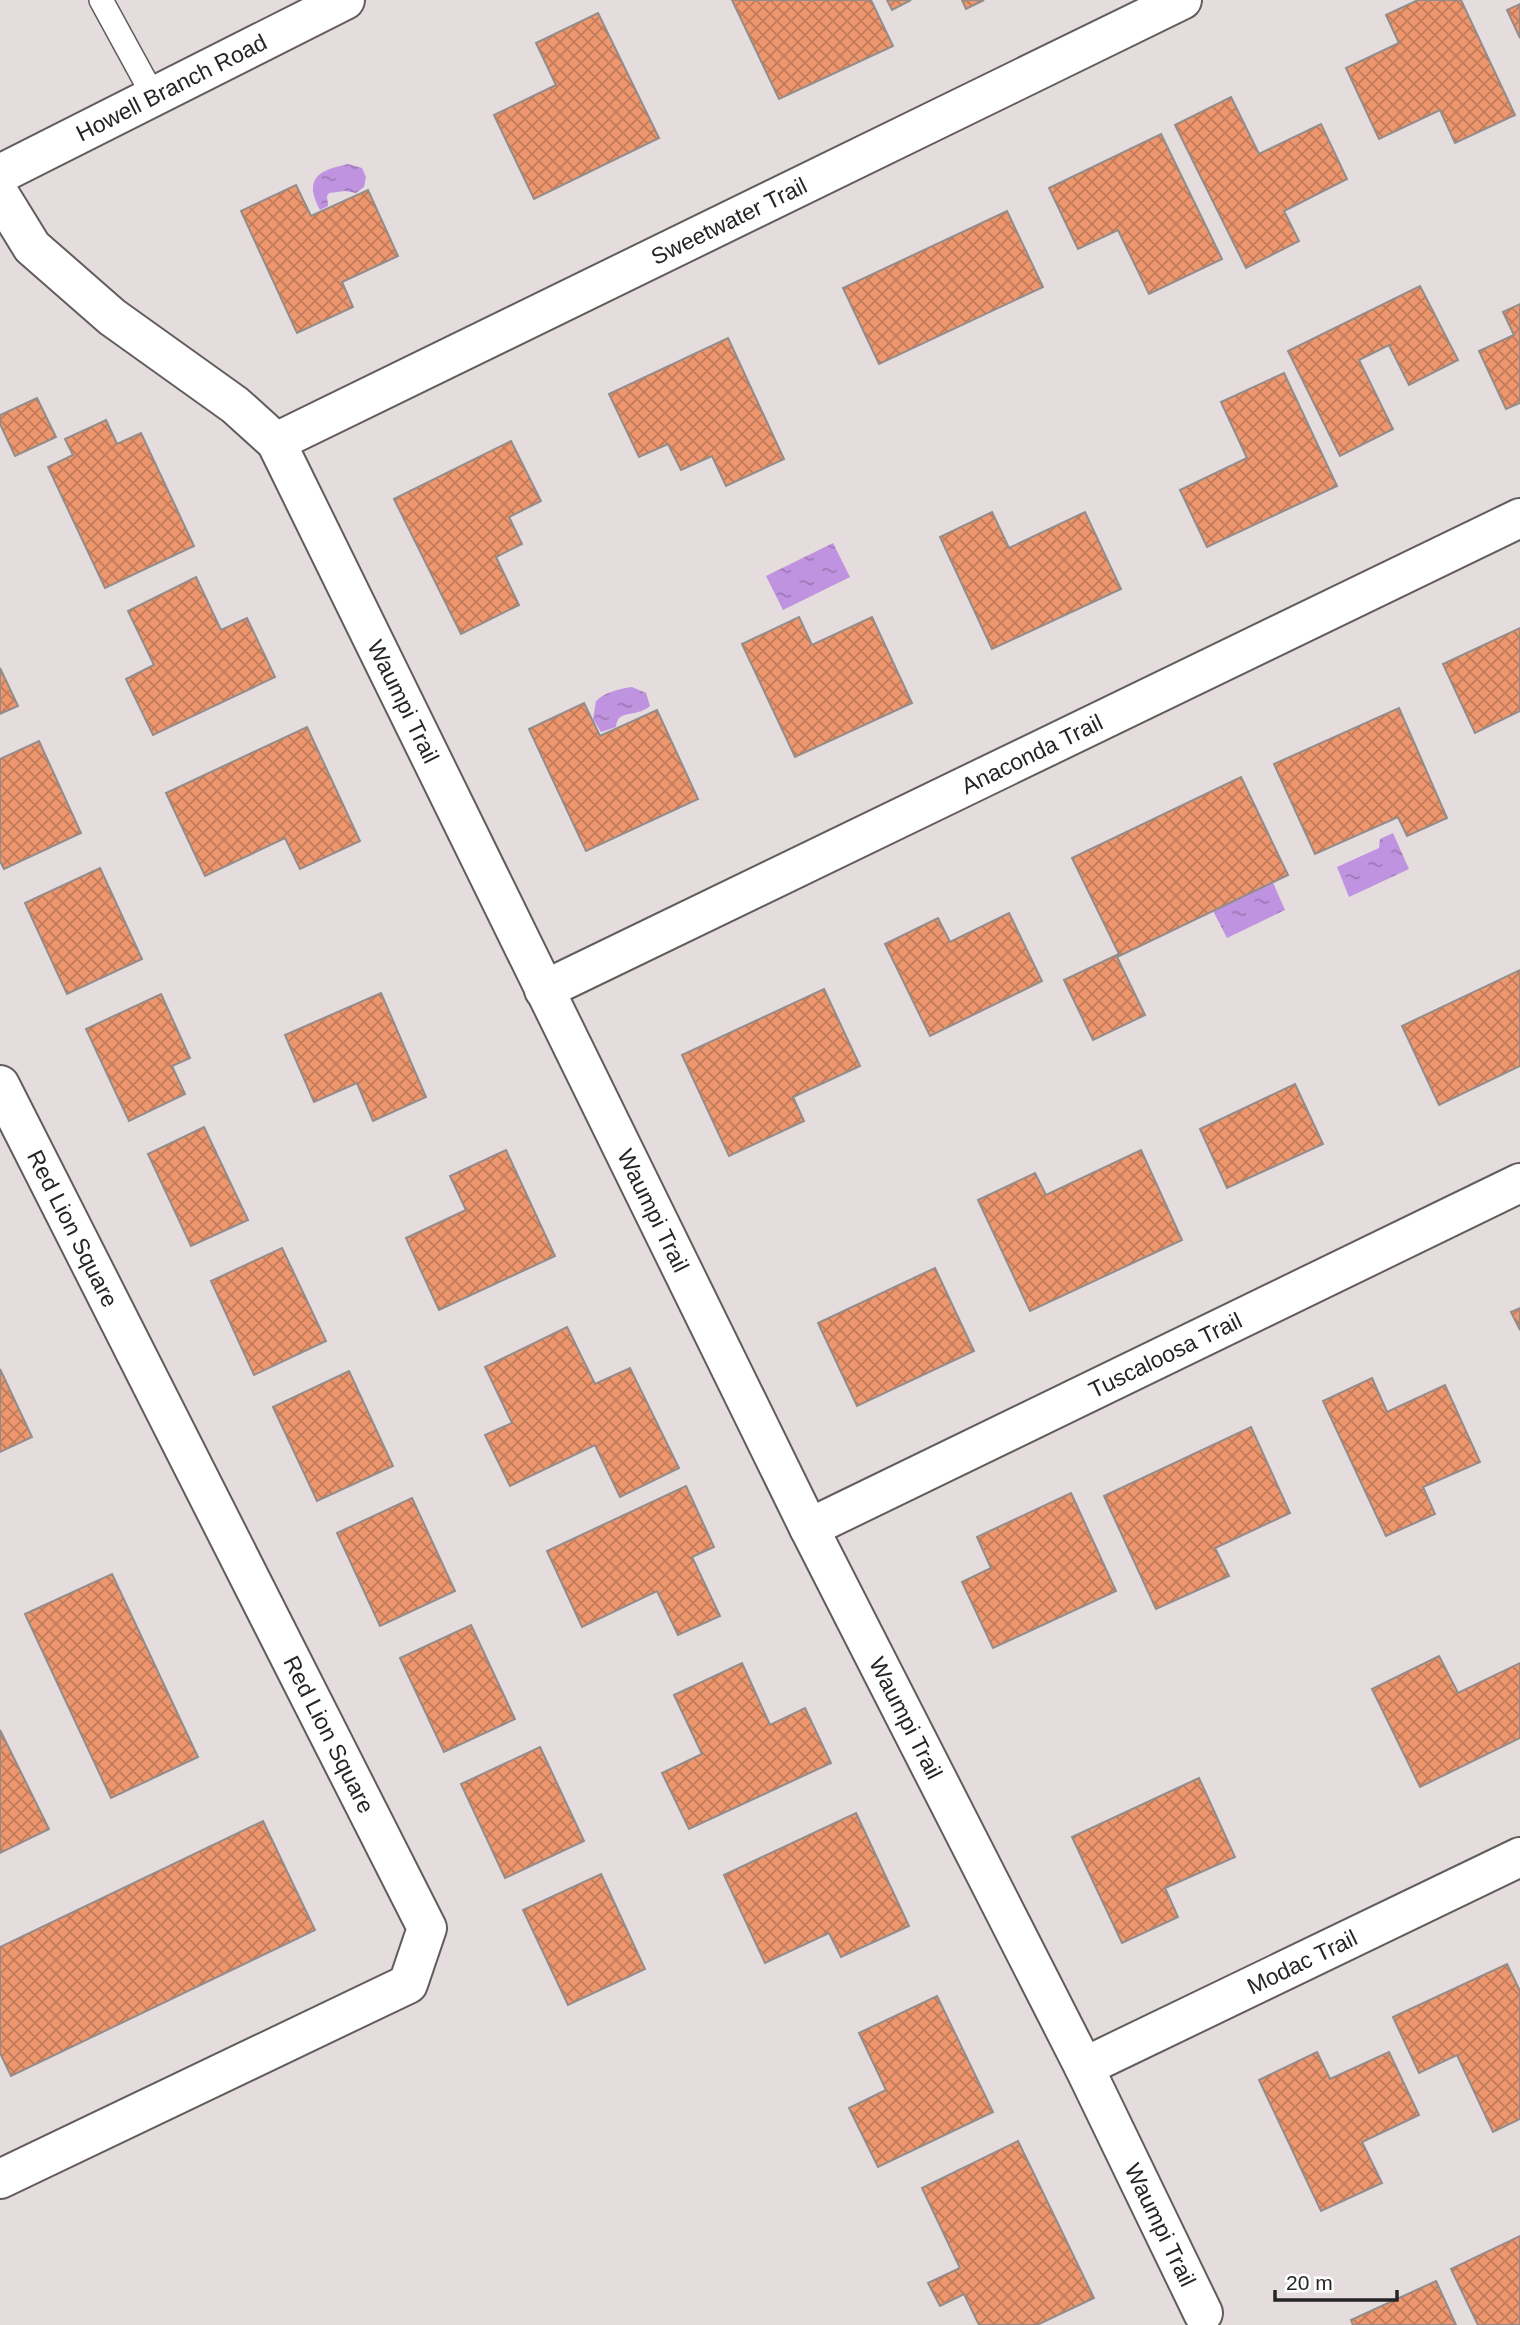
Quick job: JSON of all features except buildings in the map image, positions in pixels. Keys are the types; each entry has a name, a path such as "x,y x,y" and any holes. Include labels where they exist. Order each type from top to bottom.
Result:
{"street":[{"name":"Howell Branch Road","path":"0,174 345,0"},
{"name":"Sweetwater Trail","path":"276,442 1182,0"},
{"name":"Waumpi Trail","path":"0,195 32,247 113,317 235,405 276,442 809,1528 1084,2067 1203,2314"},
{"name":"Anaconda Trail","path":"544,990 1520,518"},
{"name":"Red Lion Square","path":"0,1085 427,1928 408,1984 0,2179"},
{"name":"Tuscaloosa Trail","path":"809,1528 1520,1183"},
{"name":"Modac Trail","path":"1084,2067 1520,1857"}],"lane":[{"path":"101,0 154,97"}],"water":[{"path":"348,164 362,168 366,177 364,187 356,193 329,193 328,206 320,210 313,190 317,177 329,169"},
{"path":"833,543 850,577 783,610 766,576"},
{"path":"632,687 646,693 650,706 623,715 617,721 616,727 601,732 593,719 596,701 608,693"},
{"path":"1393,833 1409,869 1349,897 1337,867 1379,848 1380,839"},
{"path":"1271,878 1285,910 1227,938 1211,907"}]}
